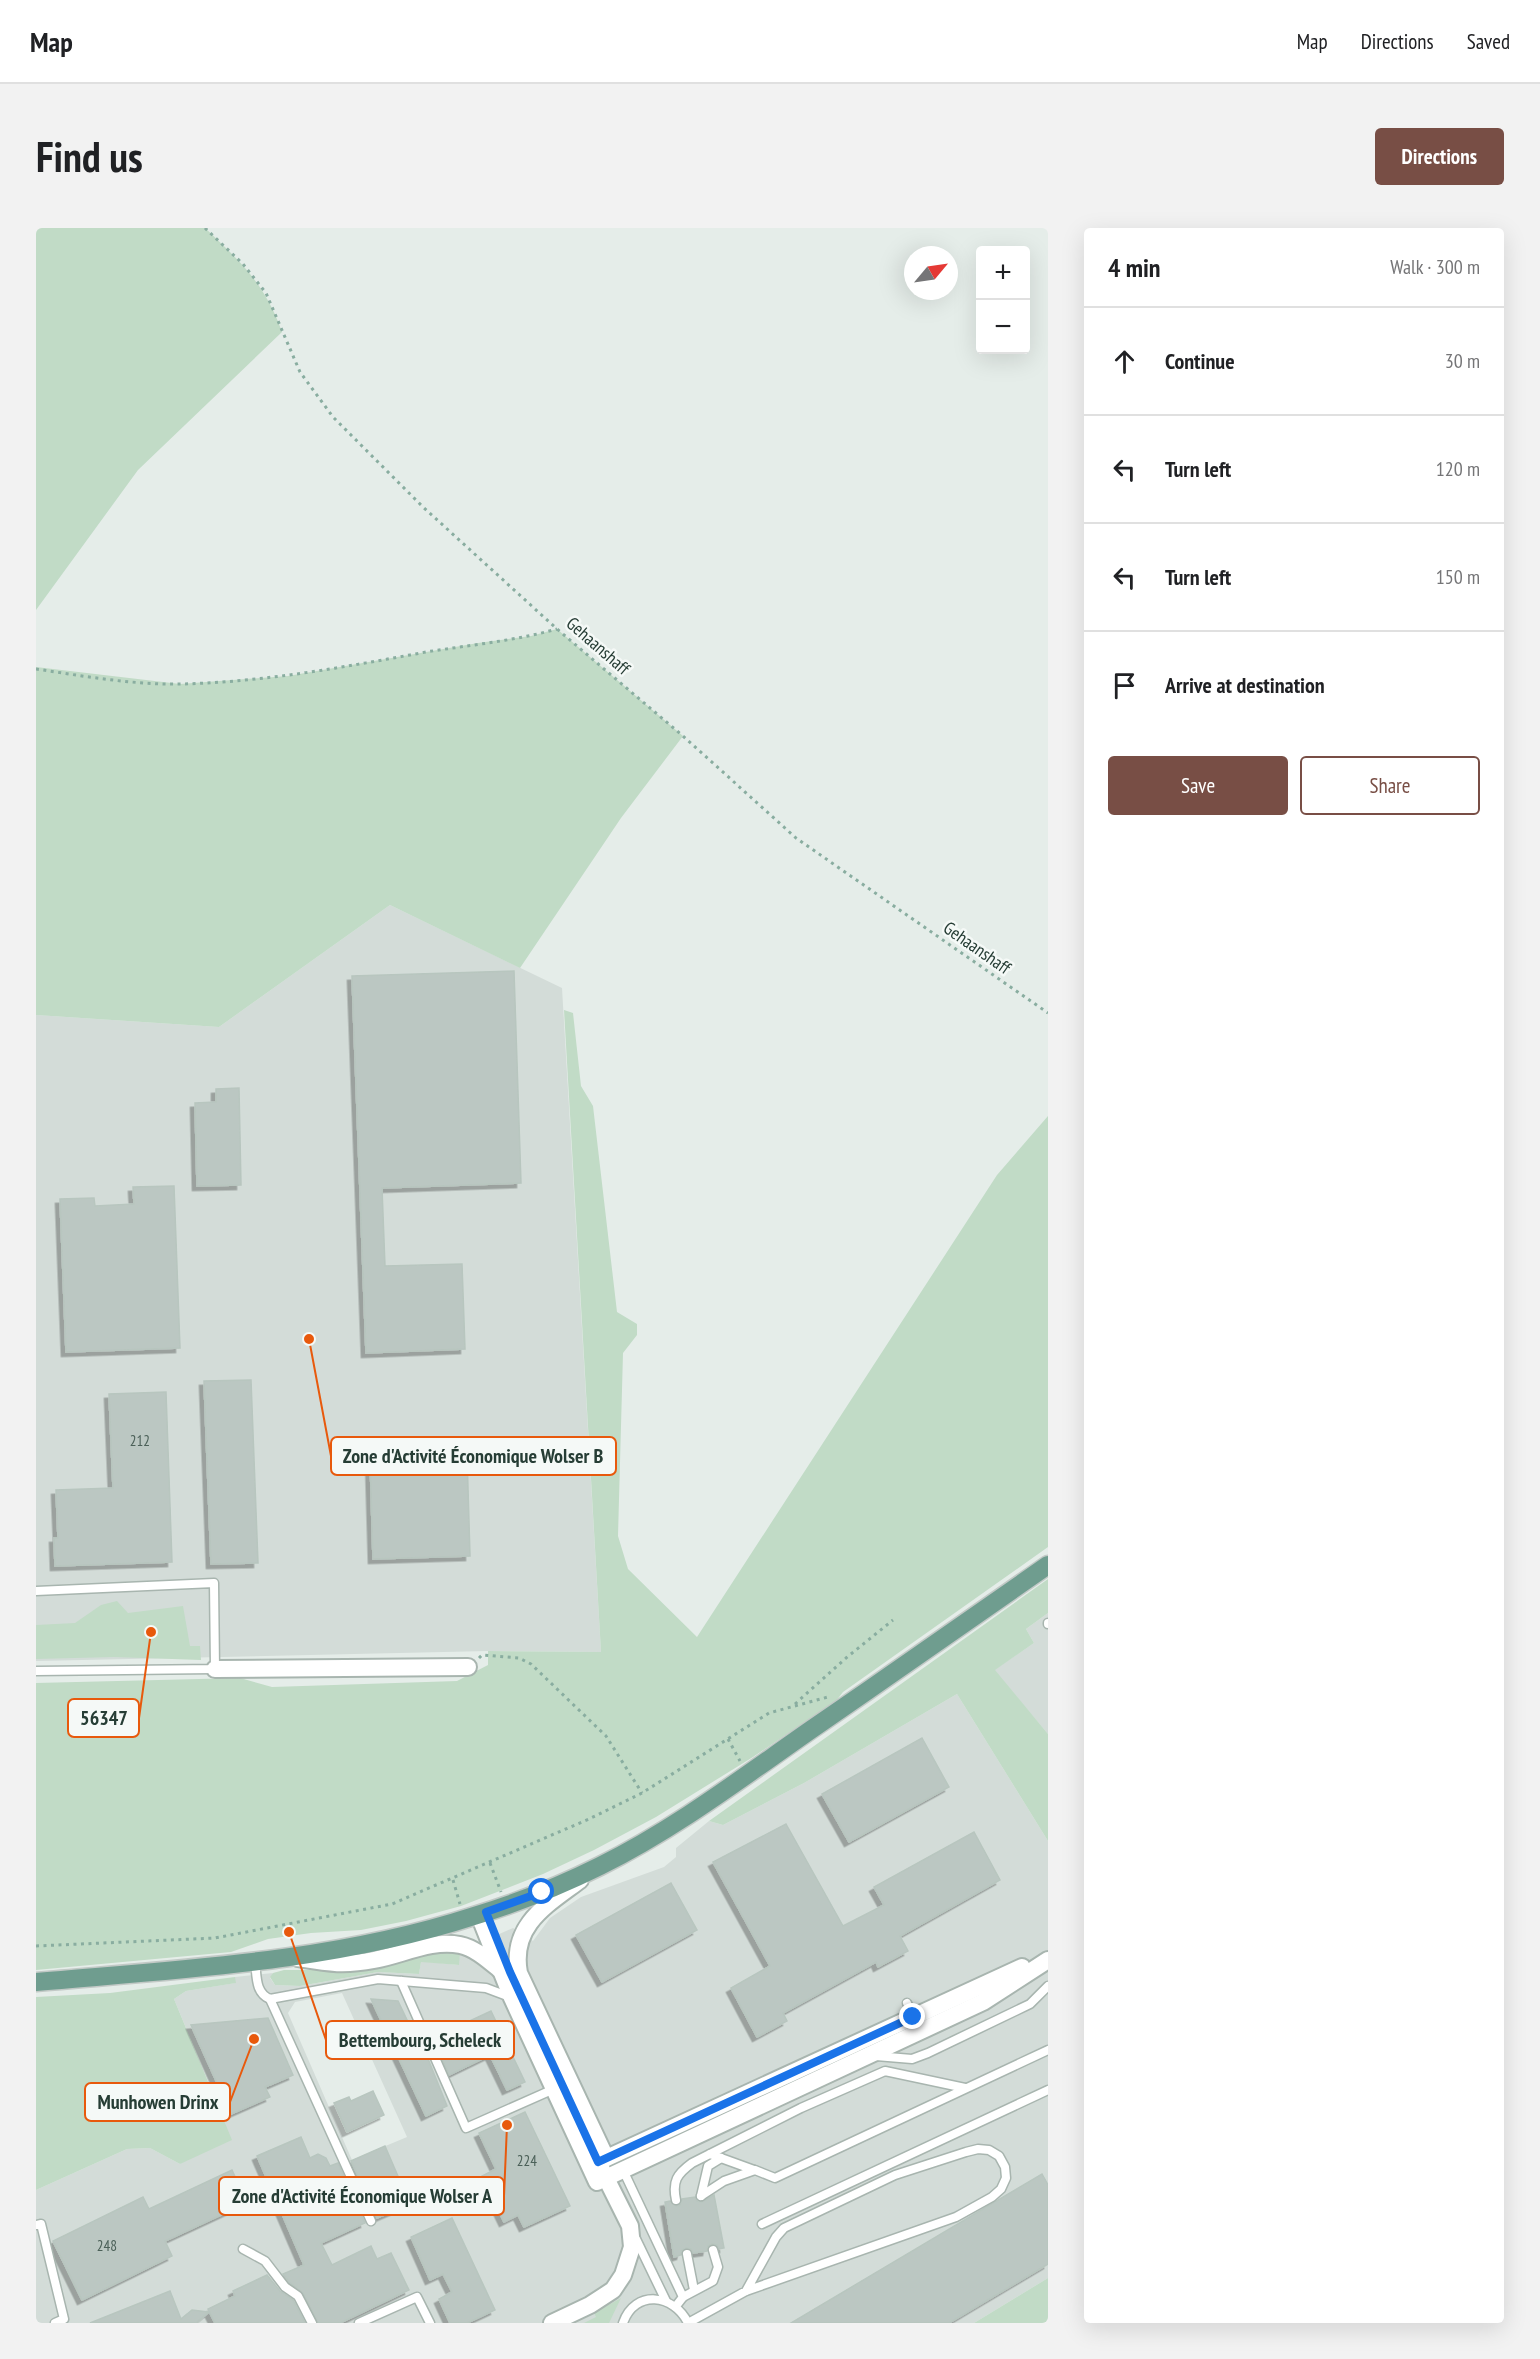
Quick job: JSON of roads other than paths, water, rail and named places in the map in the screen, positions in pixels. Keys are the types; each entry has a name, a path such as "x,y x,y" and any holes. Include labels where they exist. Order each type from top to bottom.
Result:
{"main road":[{"path":"36,1982 255,1962 373,1943 482,1914 542,1892 600,1866 676,1822 1048,1565"}],"street":[{"path":"215,1669 468,1667"},
{"path":"552,2323 590,2305 613,2290 623,2275 632,2247 630,2226 606,2178 602,2160 519,1973 516,1959 523,1934 537,1912 600,1866"},
{"path":"482,1914 602,2160"},
{"path":"482,1914 512,1998 597,2182 623,2170 795,2073 867,2055 913,2017"},
{"path":"293,1957 339,1965 375,1960 441,1944 461,1945 500,1969"},
{"path":"602,2160 913,2017 983,2002 1048,1958"}],"lane":[{"path":"36,1591 214,1583 215,1669 36,1671"},
{"path":"255,1962 258,1988 262,1996 270,1999 378,1979 486,1988 512,1998"},
{"path":"401,1981 466,2128 554,2089"},
{"path":"867,2055 912,2059 928,2053 1030,2004 1048,1986"},
{"path":"270,1999 371,2221"},
{"path":"710,2154 775,2178 1048,2050"},
{"path":"676,2200 674,2190 678,2173 692,2163 801,2108 885,2071 965,2088"},
{"path":"762,2223 1048,2090"},
{"path":"623,2323 629,2311 637,2304 656,2299 676,2306 684,2314 688,2323 746,2291 956,2217 992,2197 1001,2189 1006,2178 1005,2167 999,2156 989,2150 978,2149 895,2175 844,2199 784,2228 776,2237 746,2291"},
{"path":"721,2158 708,2166 701,2196 724,2181 755,2170"},
{"path":"623,2170 683,2297"},
{"path":"36,2225 41,2224 64,2319 55,2323"},
{"path":"630,2226 666,2301"},
{"path":"243,2249 265,2261 285,2287 298,2296 312,2323"},
{"path":"676,2306 683,2297 713,2281 718,2267 713,2250"},
{"path":"687,2254 694,2290"},
{"path":"359,2323 417,2297 430,2323"}],"place":[{"name":"Zone d'Activité Économique Wolser B","path":"309,1339"},
{"name":"56347","path":"151,1632"},
{"name":"Bettembourg, Scheleck","path":"289,1932"},
{"name":"Munhowen Drinx","path":"254,2039"},
{"name":"Zone d'Activité Économique Wolser A","path":"507,2125"}]}
